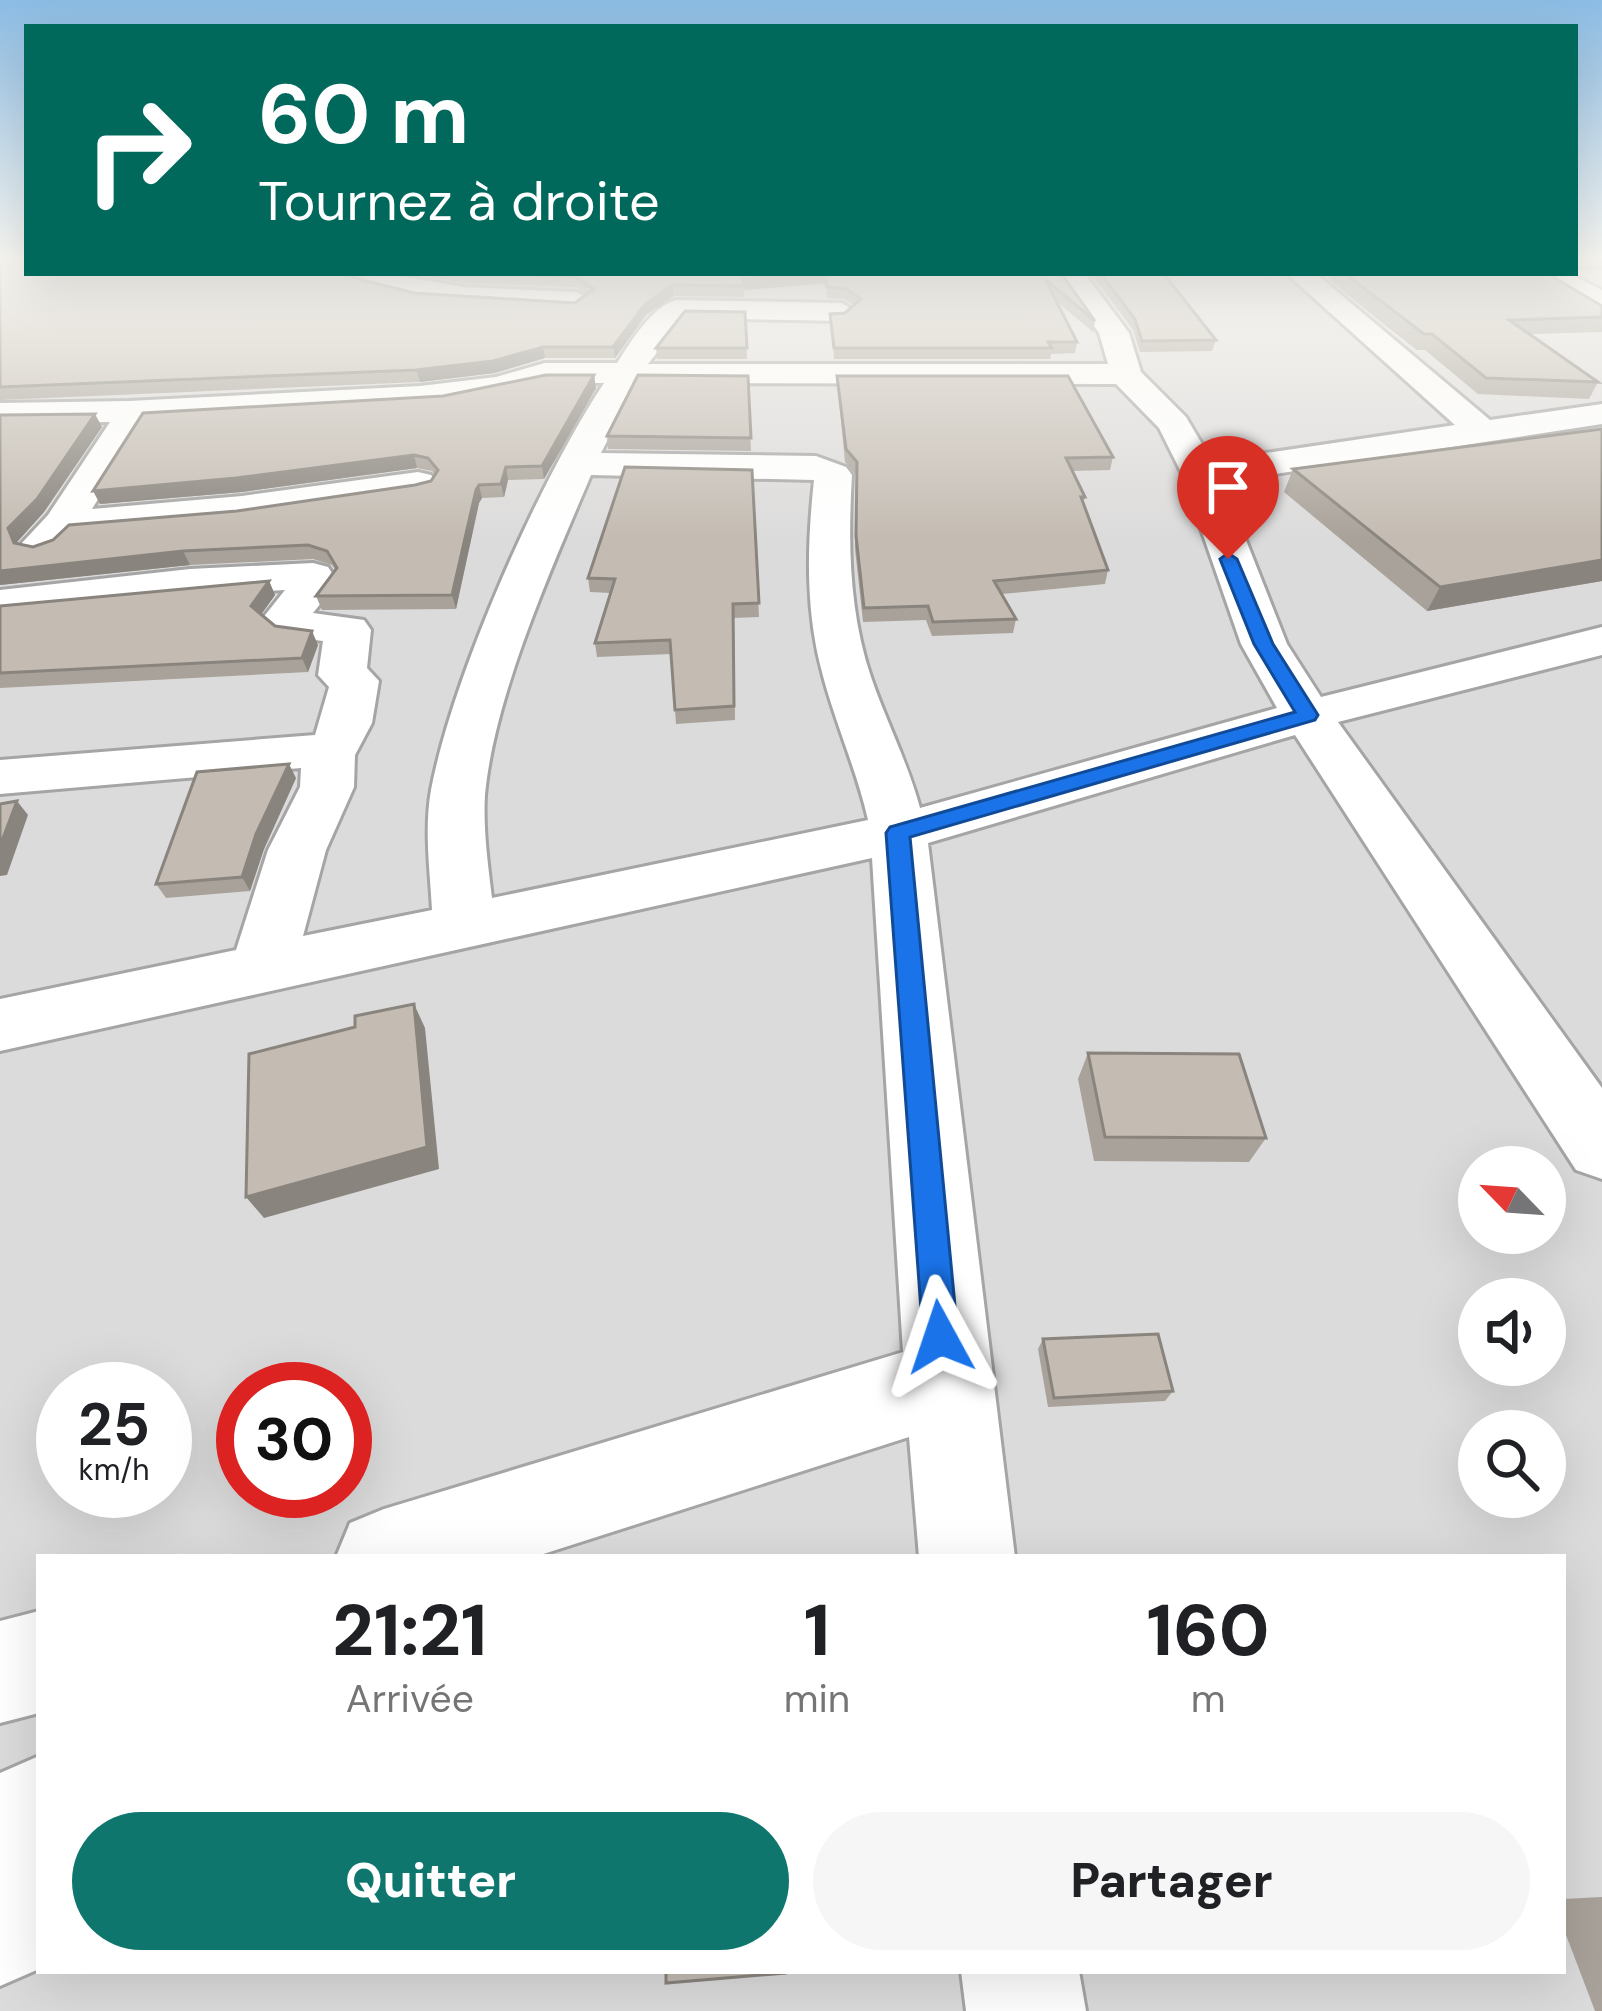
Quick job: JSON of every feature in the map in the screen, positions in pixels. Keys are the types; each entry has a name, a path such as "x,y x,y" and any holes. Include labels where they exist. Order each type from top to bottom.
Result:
{"street":[{"path":"545,373 555,351"},
{"path":"463,924 458,790 487,685 622,372 640,351"},
{"path":"843,351 845,374"},
{"path":"1122,351 1124,374"},
{"path":"1389,351 1483,432"},
{"path":"0,413 135,411 448,394 500,388 545,373 1124,374 1174,424 1201,474 1264,644 1307,715 1602,1147"},
{"path":"0,580 63,523 135,411"},
{"path":"1201,474 1602,414"},
{"path":"580,464 816,467 833,475 827,544 833,613 845,672 898,833 944,1383 967,1554"},
{"path":"63,523 242,508 418,483"},
{"path":"0,603 104,596 190,582 313,576 316,582 285,619 289,625 348,630 342,675 356,681 347,723 329,748 327,787 297,850 262,967"},
{"path":"0,1024 898,833 1307,715 1602,641"},
{"path":"0,777 329,748"},
{"path":"394,1554 944,1383"},
{"path":"0,1672 36,1663"},
{"path":"0,1928 36,1819"},
{"path":"1020,1974 1026,2011"}],"shaded area":[{"path":"0,351 1602,351 1602,2011 0,2011"}],"building":[{"path":"0,351 529,351 493,361 416,370 0,387"},
{"path":"1453,351 1553,351 1598,382 1486,378"},
{"path":"546,375 594,375 542,466 506,467 501,484 479,485 452,595 316,596 337,568 327,551 308,545 183,551 0,571 0,415 95,414 37,499 8,528 14,543 33,547 53,540 69,525 237,511 415,485 431,481 438,470 428,458 414,455 93,491 143,413 443,396"},
{"path":"638,375 748,376 751,438 607,436"},
{"path":"837,376 1068,376 1113,457 1066,458 1085,497 1081,497 1108,570 994,581 1016,619 933,622 928,606 864,608 856,536 857,462 846,449"},
{"path":"1602,429 1602,560 1440,587 1293,469"},
{"path":"625,467 752,470 759,603 733,604 734,706 675,710 670,640 595,643 615,579 588,578"},
{"path":"269,581 251,606 275,626 312,631 302,658 0,673 0,606"},
{"path":"289,764 242,877 156,884 197,772"},
{"path":"17,801 0,846 0,804"},
{"path":"414,1004 427,1147 246,1197 249,1054 355,1027 355,1016"},
{"path":"1088,1053 1239,1054 1266,1138 1105,1137"},
{"path":"1158,1334 1173,1391 1054,1398 1043,1339"},
{"path":"666,1974 773,1974 666,1983"}],"route":[{"path":"940,1337 898,833 1307,715 1264,644 1228,559"}]}
